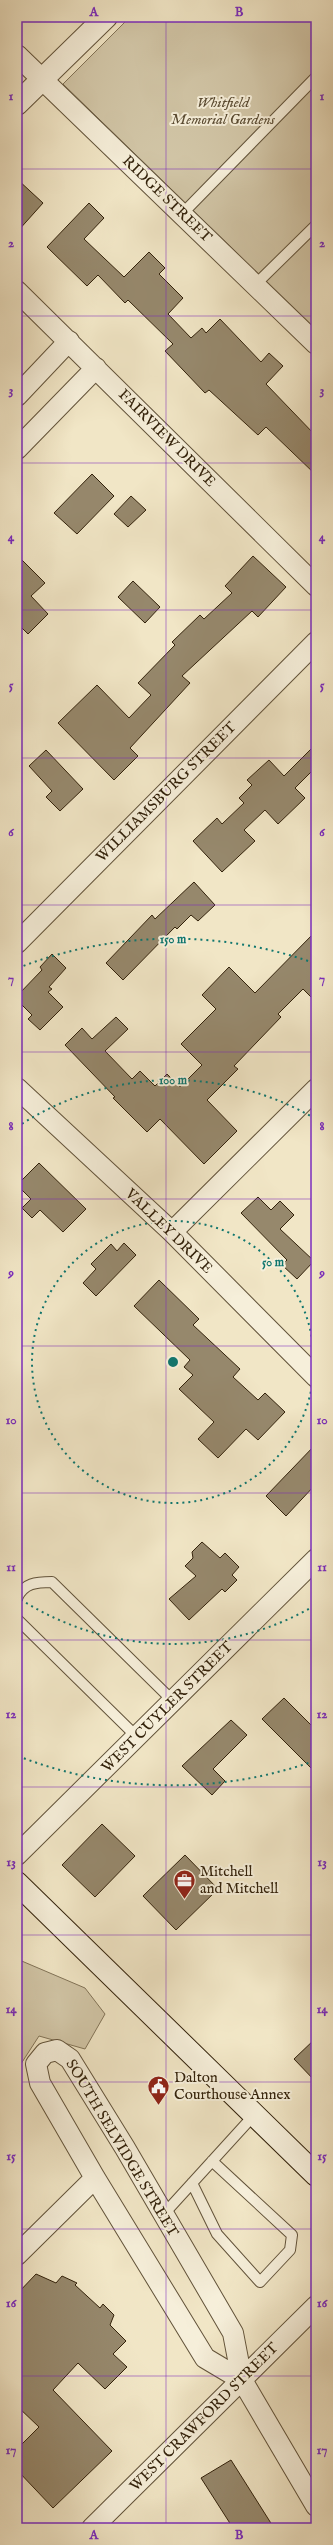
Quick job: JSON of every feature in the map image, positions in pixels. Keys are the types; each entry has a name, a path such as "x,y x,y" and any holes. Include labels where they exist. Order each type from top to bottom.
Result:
{"main road":[{"path":"17,104 106,17"},
{"path":"17,1883 316,2175"}],"street":[{"name":"RIDGE STREET","path":"17,55 183,213 316,344"},
{"name":"FAIRVIEW DRIVE","path":"17,291 316,586"},
{"path":"17,396 69,341"},
{"path":"17,449 96,368"},
{"name":"WILLIAMSBURG STREET","path":"17,943 316,642"},
{"name":"VALLEY DRIVE","path":"17,1088 172,1232 316,1377"},
{"path":"172,1232 316,1089"},
{"name":"WEST CUYLER STREET","path":"17,1856 316,1560"},
{"name":"SOUTH SELVIDGE STREET","path":"57,2050 64,2053 77,2067 233,2333 242,2380 205,2358 95,2178 40,2083 36,2064 45,2053 57,2050"},
{"path":"17,2255 95,2178"},
{"name":"WEST CRAWFORD STREET","path":"92,2528 316,2306"},
{"path":"242,2380 316,2506"}],"lane":[{"path":"183,213 316,77"},
{"path":"255,285 316,225"},
{"path":"17,1598 21,1590 34,1582 52,1582 174,1701"},
{"path":"17,1619 137,1737"},
{"path":"163,2215 254,2115"},
{"path":"192,2183 217,2234 260,2282 290,2250 292,2236 212,2161"}],"green space":[{"name":"Whitfield Memorial Gardens","path":"130,17 316,17 316,330 63,84"},
{"path":"17,1959 85,1988 105,2014 85,2049 39,2036 17,2070"}],"building":[{"path":"17,179 43,203 17,232"},
{"path":"89,203 104,218 84,239 124,277 149,252 165,268 159,274 183,298 168,314 191,338 202,328 206,333 220,319 261,362 269,353 283,366 266,384 316,436 316,475 266,427 258,435 209,390 205,393 165,351 173,344 128,300 125,303 98,275 87,286 47,247"},
{"path":"92,474 114,496 77,534 54,513"},
{"path":"131,496 146,510 128,527 114,514"},
{"path":"17,555 45,583 31,596 48,614 28,634 17,623"},
{"path":"253,556 286,587 258,617 252,611 182,676 190,683 130,748 138,756 114,780 58,723 97,685 129,718 151,695 138,683 175,645 172,642 200,615 204,619 232,593 225,586"},
{"path":"133,581 160,607 145,623 118,597"},
{"path":"316,744 316,767 295,788 305,798 278,824 265,810 244,830 255,841 222,872 193,841 217,818 222,824 244,803 239,798 252,785 247,780 269,760 284,776"},
{"path":"46,750 83,789 60,811 46,797 52,791 29,766"},
{"path":"194,882 215,905 198,921 191,915 177,929 175,927 123,980 106,963 152,915 155,919"},
{"path":"316,931 316,1002 303,989 278,1014 281,1017 234,1066 238,1069 207,1100 237,1131 204,1164 160,1119 147,1132 113,1098 115,1097 65,1045 82,1028 92,1039 116,1017 128,1029 105,1051 132,1079 140,1071 155,1086 167,1074 180,1087 202,1065 181,1044 216,1009 202,995 229,967 255,993"},
{"path":"52,954 66,968 49,987 52,989 48,992 63,1007 40,1030 28,1019 32,1015 17,1000 17,996 42,970 40,967"},
{"path":"39,1163 86,1209 63,1232 40,1210 32,1218 22,1208 31,1199 17,1185"},
{"path":"258,1197 271,1210 280,1201 294,1215 280,1229 314,1261 297,1279 282,1265 287,1260 241,1213"},
{"path":"124,1243 136,1255 96,1296 83,1283 96,1269 91,1264 111,1244 117,1251"},
{"path":"159,1280 199,1319 193,1325 240,1369 233,1377 258,1400 265,1393 285,1412 258,1440 246,1429 218,1458 198,1439 214,1422 179,1389 193,1375 184,1367 190,1360 134,1306"},
{"path":"316,1444 316,1484 286,1516 266,1496"},
{"path":"202,1542 220,1558 225,1553 239,1567 232,1575 237,1580 225,1592 222,1589 189,1620 169,1599 196,1576 185,1566 193,1558 192,1552"},
{"path":"284,1698 316,1730 316,1773 262,1719"},
{"path":"231,1720 247,1735 213,1769 225,1781 212,1795 182,1766"},
{"path":"102,1824 135,1856 95,1897 62,1865"},
{"path":"185,1855 218,1889 176,1930 143,1896"},
{"path":"316,2038 316,2082 294,2059"},
{"path":"36,2274 56,2283 62,2276 77,2283 75,2285 100,2308 103,2304 114,2315 110,2325 126,2341 113,2354 127,2367 105,2389 78,2363 53,2390 112,2451 53,2508 17,2470 17,2449 39,2427 17,2406 17,2294"},
{"path":"231,2460 274,2528 233,2528 201,2478"}],"place":[{"name":"Mitchell and Mitchell","path":"185,1900"},
{"name":"Dalton Courthouse Annex","path":"158,2106"}]}
